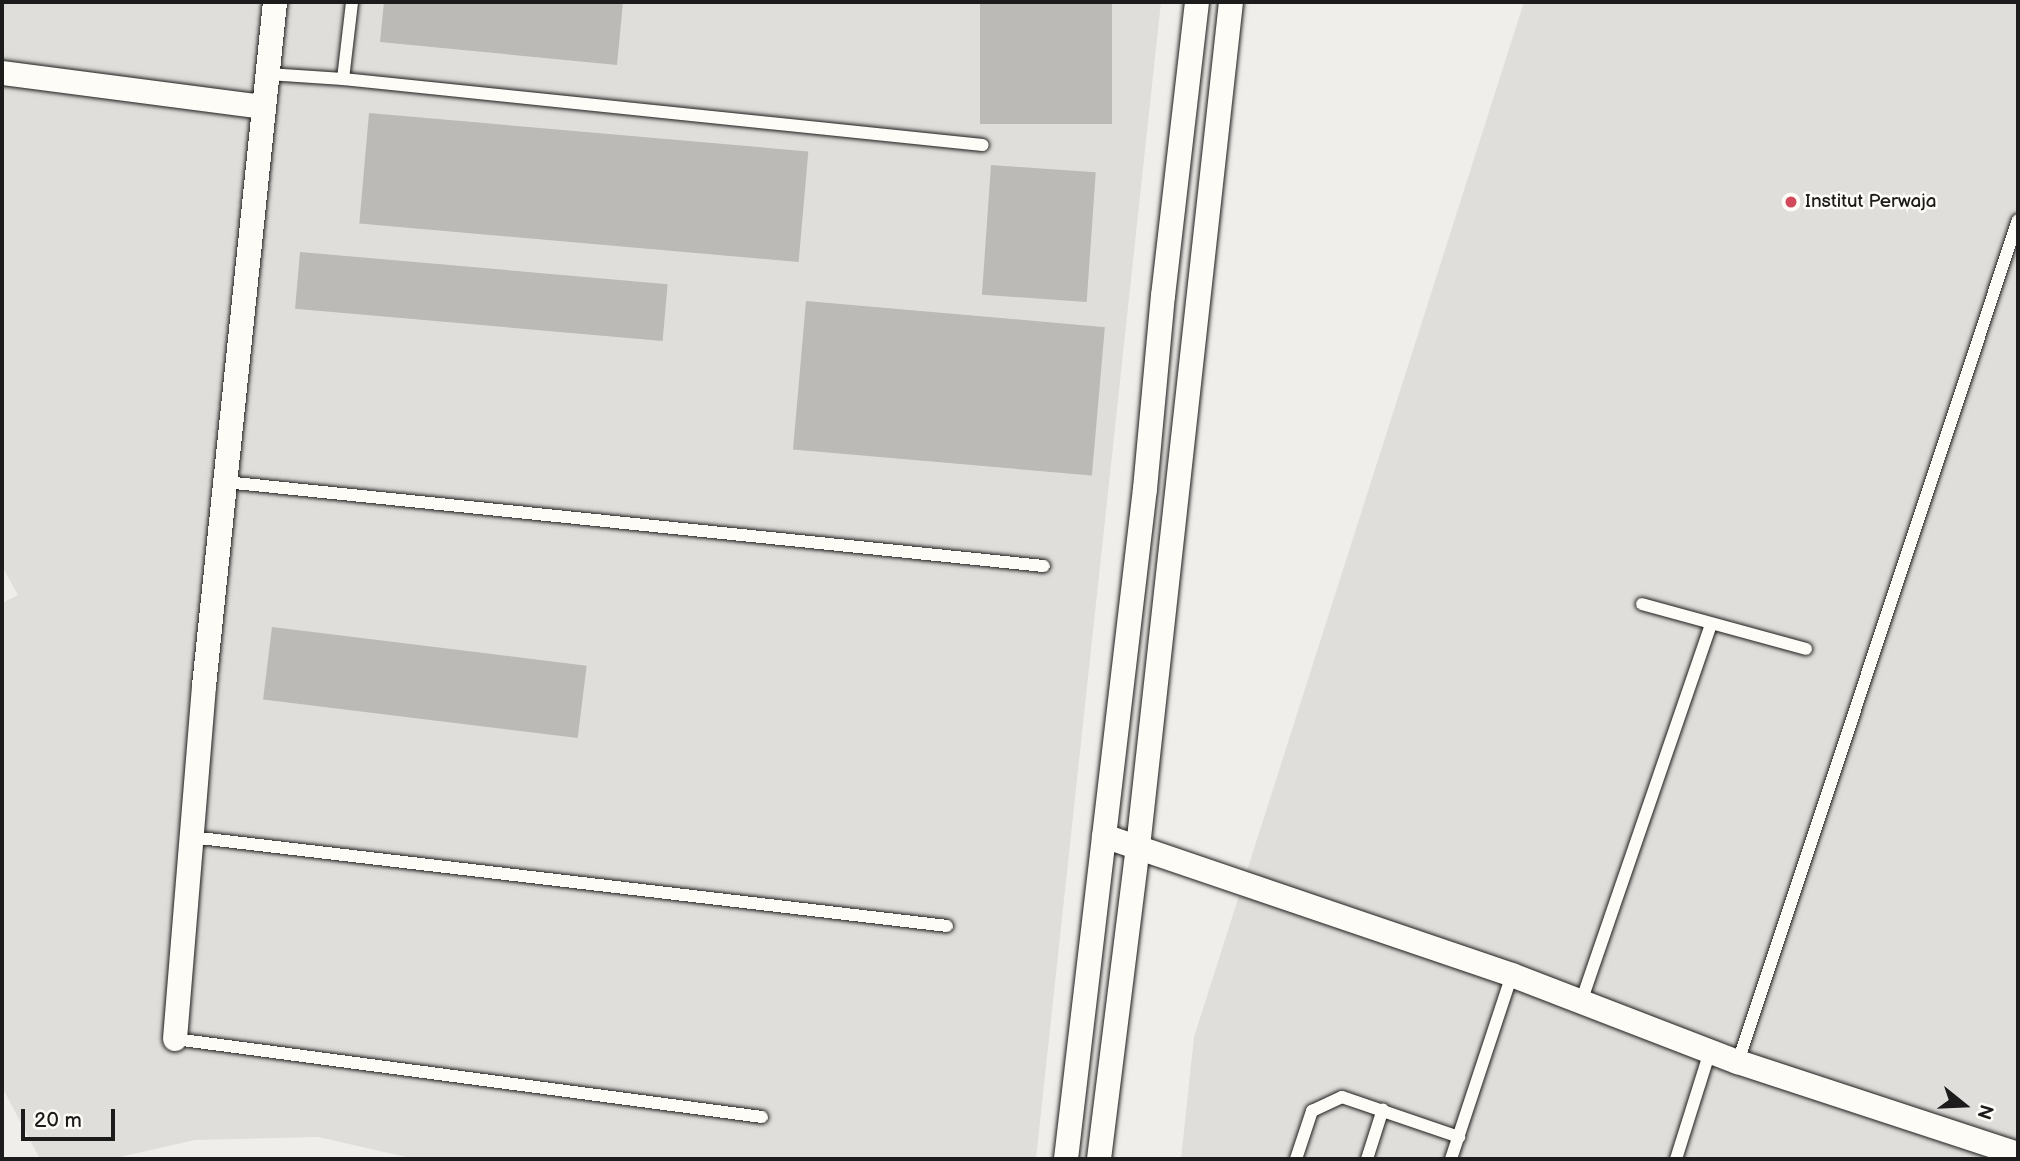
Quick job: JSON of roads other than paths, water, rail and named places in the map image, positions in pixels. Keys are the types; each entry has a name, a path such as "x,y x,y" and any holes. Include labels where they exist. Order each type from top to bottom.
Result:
{"street":[{"path":"175,1039 191,837 225,482 275,2"},
{"path":"1066,1159 1145,489 1163,296 1197,2"},
{"path":"1099,1159 1138,847 1231,2"},
{"path":"2,74 264,107"},
{"path":"1145,489 1178,493"},
{"path":"1104,836 1511,975 1738,1062 2018,1154"}],"lane":[{"path":"343,79 352,2"},
{"path":"268,75 343,79 984,145"},
{"path":"1738,1062 2018,220"},
{"path":"225,482 1044,566"},
{"path":"1642,604 1806,649"},
{"path":"1581,1002 1711,625"},
{"path":"191,837 947,926"},
{"path":"1451,1159 1511,975"},
{"path":"175,1039 762,1117"},
{"path":"1676,1159 1710,1051"},
{"path":"1296,1159 1312,1111 1342,1097 1458,1137"},
{"path":"1367,1159 1383,1109"}],"place":[{"name":"Institut Perwaja","path":"1791,202"}]}
